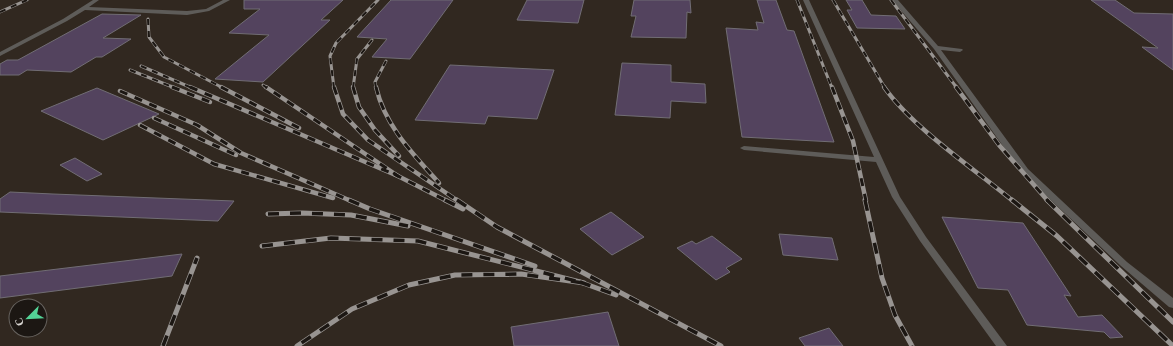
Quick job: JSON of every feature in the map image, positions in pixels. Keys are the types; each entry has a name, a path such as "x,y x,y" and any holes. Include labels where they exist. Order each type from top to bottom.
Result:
{"lane":[{"path":"0,54 65,20 96,0"},
{"path":"83,8 187,13 208,10 227,0"},
{"path":"806,0 896,197 922,239 1002,346"},
{"path":"895,0 936,48 1025,172 1124,264 1173,304"},
{"path":"936,48 960,50"},
{"path":"744,148 880,160"}],"shaded area":[{"path":"0,0 1173,0 1173,346 0,346"}],"building":[{"path":"244,0 343,0 321,20 330,20 263,82 215,79 269,35 229,33 260,9 244,9"},
{"path":"391,0 453,0 410,59 372,57 387,39 357,37"},
{"path":"527,0 584,0 578,23 517,20"},
{"path":"634,0 690,0 691,13 687,12 686,38 631,37 636,16 631,16"},
{"path":"757,0 776,0 787,30 794,31 834,142 742,137 726,28 758,30 756,22 764,23"},
{"path":"846,0 862,0 871,15 896,16 905,29 857,28 847,10 852,10"},
{"path":"1091,0 1115,0 1134,13 1173,14 1173,70 1142,47 1158,48"},
{"path":"102,14 141,15 103,38 131,39 102,57 96,57 71,72 27,70 19,75 0,75 0,64 7,60 18,60"},
{"path":"622,63 671,65 671,82 705,84 706,103 671,101 670,118 615,115"},
{"path":"450,65 554,70 537,119 488,116 485,124 415,120"},
{"path":"97,88 159,114 103,140 41,111"},
{"path":"75,158 102,174 87,181 60,165"},
{"path":"10,192 234,201 218,221 0,212 0,199"},
{"path":"611,212 644,237 612,255 580,229"},
{"path":"942,217 1023,223 1071,296 1064,295 1078,317 1102,315 1123,337 1110,338 1104,332 1027,325 1008,290 978,288"},
{"path":"779,234 832,238 838,260 783,255"},
{"path":"712,236 742,259 726,268 730,272 716,280 677,248 692,241 696,244"},
{"path":"182,254 172,276 0,298 0,276"},
{"path":"608,312 619,346 514,346 511,327"},
{"path":"829,328 843,346 805,346 799,338"}],"railway":[{"path":"0,12 27,0"},
{"path":"334,88 330,56 336,43 378,0"},
{"path":"797,0 832,88"},
{"path":"833,0 885,88"},
{"path":"891,0 957,88"},
{"path":"148,19 149,37 164,57 223,88"},
{"path":"353,87 357,59 372,40"},
{"path":"376,88 375,82 386,61"},
{"path":"141,66 192,88"},
{"path":"130,70 175,88"},
{"path":"263,85 267,88"},
{"path":"172,87 210,102"},
{"path":"190,87 398,176"},
{"path":"221,87 299,128"},
{"path":"266,87 398,176"},
{"path":"334,87 343,114 368,140 458,201"},
{"path":"353,87 359,107 375,130 399,156"},
{"path":"376,87 380,101 393,127 410,150 439,183"},
{"path":"832,87 853,141 866,201"},
{"path":"884,87 896,102 927,132 1013,201"},
{"path":"956,87 999,145 1048,201"},
{"path":"120,91 197,125 241,153 351,201"},
{"path":"154,118 236,155"},
{"path":"140,125 214,164 333,198"},
{"path":"398,176 447,201"},
{"path":"349,200 370,209 535,266"},
{"path":"457,200 497,227 721,346"},
{"path":"865,200 882,278 895,315 912,346"},
{"path":"1012,200 1057,236 1173,346"},
{"path":"447,201 463,209"},
{"path":"1048,201 1173,322"},
{"path":"268,214 302,213 351,215 408,226"},
{"path":"262,246 331,238 418,241 584,283 582,283"},
{"path":"163,346 197,258"},
{"path":"297,346 352,309 409,285 455,275 521,274 582,283"},
{"path":"582,283 616,295"}]}
